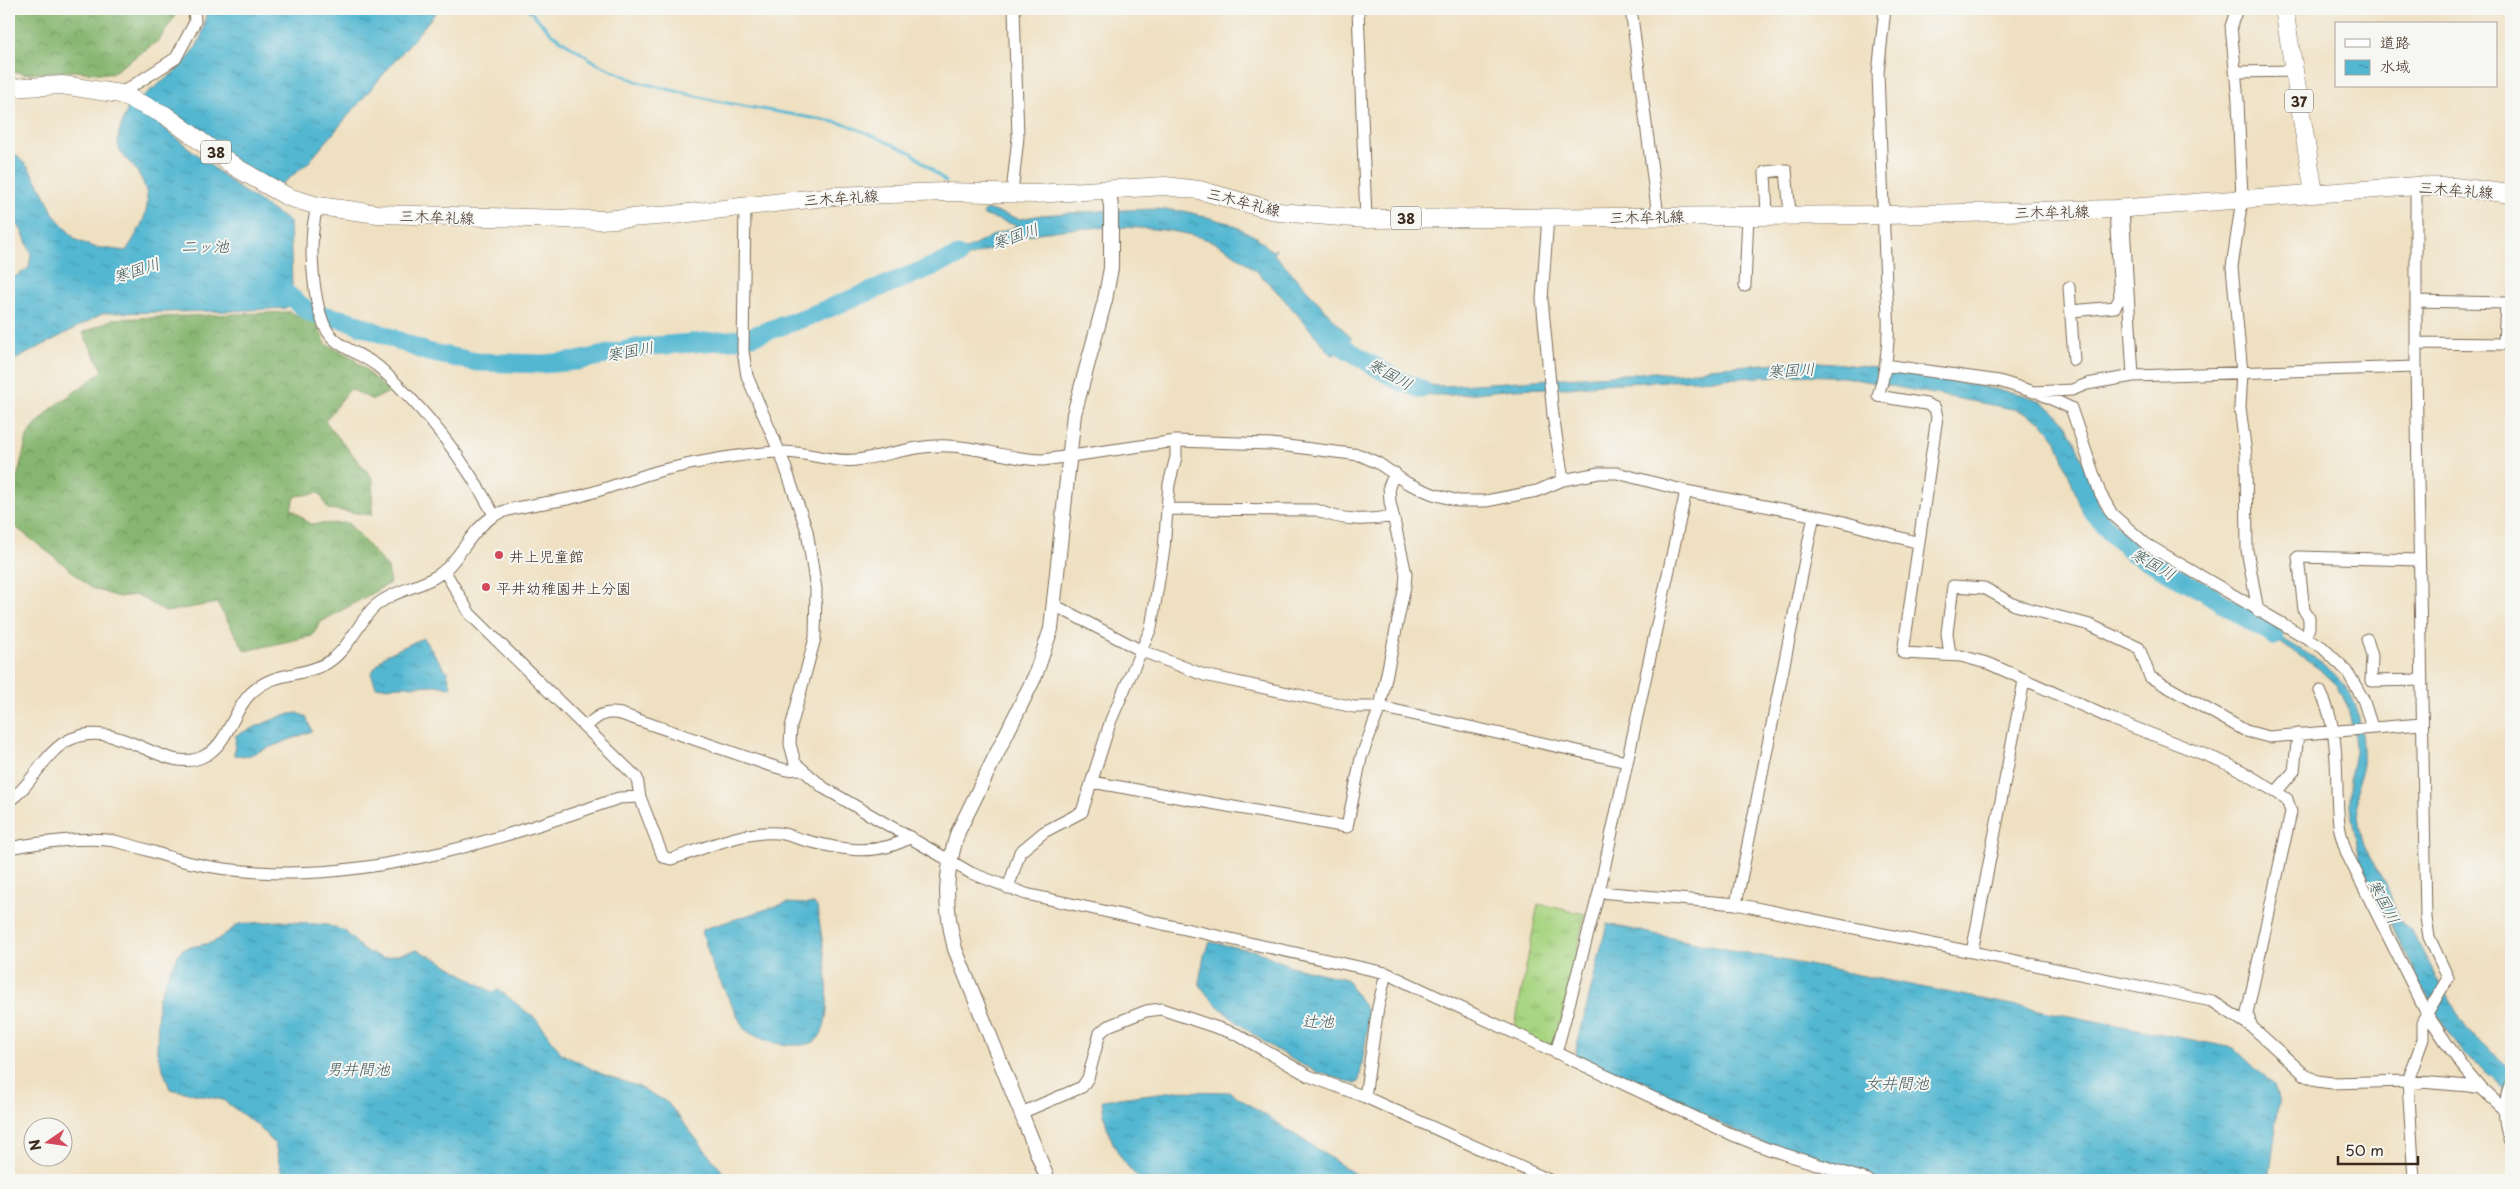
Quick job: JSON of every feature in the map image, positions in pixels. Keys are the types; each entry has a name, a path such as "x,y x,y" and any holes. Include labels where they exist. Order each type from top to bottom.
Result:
{"main road":[{"name":"37","path":"2284,9 2314,193"},
{"name":"三木牟礼線","path":"9,88 62,85 124,95 165,114 236,168 288,197 312,204 378,214 600,220 834,196 1012,193 1166,186 1200,190 1279,212 1366,219 1767,214 1885,215 2119,209 2416,186 2454,187 2511,194"}],"street":[{"path":"124,95 176,58 196,22 194,9"},
{"path":"1012,193 1018,137 1014,9"},
{"path":"1358,9 1366,219"},
{"path":"1631,9 1658,216"},
{"path":"1885,9 1878,73 1885,215 1886,286 1890,320 1885,365 1878,396 1926,404 1935,408 1937,417 1903,653 1974,659 2112,720 2221,761 2277,791 2287,799 2291,812 2250,994 2248,1013 2252,1027"},
{"path":"2237,9 2231,26 2236,72 2242,199 2232,267 2242,373 2240,408 2246,462 2247,550 2258,610"},
{"path":"2236,72 2294,71"},
{"path":"1767,214 1765,172 1786,170 1790,214"},
{"path":"2414,1180 2408,1081 2423,1039 2424,1020 2448,978 2429,937 2426,918 2416,367 2416,186"},
{"path":"1048,1180 955,949 947,918 946,901 949,858 958,832 1035,676 1051,629 1069,457 1081,384 1092,352 1111,268 1111,206 1108,189"},
{"path":"312,204 312,252 315,286 323,324 337,342 372,361 393,380 434,425 479,487 494,514"},
{"path":"745,206 743,351 748,376 779,452 807,531 816,590 814,638 791,727 790,744 795,763 801,769 824,788 949,858 971,873 1008,888 1026,894 1386,973 1743,1139 1768,1149 1868,1180"},
{"path":"2071,311 2115,307 2120,298 2119,209"},
{"path":"2119,209 2133,376"},
{"path":"1745,286 1748,215"},
{"path":"1548,218 1542,280 1551,397 1563,480"},
{"path":"2069,287 2074,360"},
{"path":"2416,301 2506,303 2504,344 2416,343"},
{"path":"1885,365 1999,381 2058,400 2071,408 2100,493 2112,514 2146,544 2322,647 2347,671 2363,699 2369,728"},
{"path":"2034,392 2072,390 2087,384 2133,376 2416,367"},
{"path":"9,801 21,793 50,755 68,740 84,735 100,733 120,737 170,759 186,761 208,754 219,743 248,695 274,677 325,664 337,655 375,606 444,570 479,528 494,514 574,498 664,470 779,452 837,461 856,460 914,448 949,446 1021,460 1069,457 1176,442 1271,444 1360,455 1395,473 1407,483 1433,494 1458,501 1486,501 1528,493 1563,480 1599,473 1617,473 1686,491 1814,516 1919,543"},
{"path":"1008,888 1020,852 1044,832 1082,812 1111,720 1151,628 1164,549 1169,484 1176,457 1176,442"},
{"path":"1092,782 1348,828 1361,758 1380,707 1405,586 1406,574 1393,516 1389,486 1395,473"},
{"path":"1556,1053 1599,892 1686,491"},
{"path":"1168,509 1317,510 1329,516 1374,520 1393,516"},
{"path":"1736,904 1814,516"},
{"path":"2305,637 2309,628 2309,618 2304,610 2298,557 2419,560"},
{"path":"444,570 470,614 637,778 640,797 663,857 671,860 745,836 763,834 779,833 852,850 895,847 911,837"},
{"path":"1950,656 1947,633 1952,586 1984,588 2015,606 2090,626 2138,648 2150,677 2246,731 2269,737 2421,724"},
{"path":"1054,605 1142,651 1204,675 1354,707 1380,707 1627,762"},
{"path":"2367,639 2372,656 2371,682 2421,680"},
{"path":"1972,952 2024,680"},
{"path":"2320,692 2337,730 2339,826 2347,854 2429,1011 2460,1063 2481,1088 2506,1106"},
{"path":"586,727 608,712 621,714 769,765 786,770 801,769"},
{"path":"2277,791 2294,771 2298,734"},
{"path":"9,848 82,840 112,841 188,862 256,872 306,874 376,866 477,843 619,798 640,797"},
{"path":"1599,892 1736,904 2212,1002 2252,1027 2305,1075 2317,1081 2332,1084 2408,1081 2481,1088"},
{"path":"1365,1097 1378,1008 1386,973"},
{"path":"1021,1113 1082,1087 1088,1078 1100,1033 1108,1026 1146,1011 1162,1009 1236,1034 1309,1076 1365,1097 1549,1180"},
{"path":"2511,1087 2505,1119 2511,1141"}],"green space":[{"path":"9,9 180,9 159,40 111,74 73,71 28,74 9,71"},
{"path":"289,312 316,323 326,344 352,357 389,392 373,400 350,389 325,421 373,479 372,515 328,509 320,493 296,496 291,508 310,524 348,523 388,568 390,583 321,622 312,636 245,651 217,603 165,612 138,595 118,597 91,588 9,522 9,509 28,434 51,409 103,371 83,333 113,319"},
{"path":"1538,904 1585,914 1555,1051 1514,1031"}],"water":[{"path":"206,9 439,9 308,163 278,187 139,99 164,81 185,62 200,39"},
{"name":"二ッ池","path":"128,107 149,116 240,189 290,222 292,285 286,308 104,313 9,363 9,280 29,268 31,254 23,233 9,211 9,148 28,167 43,191 54,215 76,240 94,247 126,251 143,221 147,202 143,181 120,151 118,143 119,133"},
{"path":"986,209 1020,219 1041,215 1156,209 1184,211 1229,223 1258,238 1272,251 1276,249 1274,254 1352,339 1344,342 1334,351 1335,355 1332,355 1282,297 1255,270 1225,248 1207,240 1185,234 1161,230 1108,227 1059,230 1030,235 943,266 936,265 996,234 1018,226 983,215"},
{"path":"1806,361 1859,366 1911,374 2015,393 2036,400 2052,410 2064,422 2079,452 2100,505 2083,514 2057,441 2041,421 2018,410 1844,377 1808,375 1599,384 1446,395 1423,394 1411,391 1401,386 1397,380 1402,378 1421,385 1445,386 1655,372 1682,373 1708,368"},
{"path":"2250,619 2324,665 2338,677 2348,690 2360,722 2362,769 2358,781 2357,804 2359,825 2364,845 2385,882 2397,915 2411,931 2461,1020 2469,1032 2511,1069 2511,1100 2492,1077 2465,1055 2446,1030 2423,989 2360,861 2350,807 2350,779 2355,752 2354,735 2348,708 2338,686 2322,671 2257,627"},
{"path":"423,638 447,672 451,686 449,688 437,685 376,687 371,673 384,656"},
{"path":"298,713 306,717 312,731 247,756 234,755 236,735 284,715"},
{"path":"786,903 814,904 817,907 825,957 827,999 826,1018 822,1033 814,1042 799,1045 775,1043 755,1036 744,1029 713,967 702,932 704,929"},
{"name":"男井間池","path":"280,921 327,925 345,931 363,950 382,958 417,950 439,960 492,992 499,990 537,1020 562,1054 602,1074 637,1086 667,1102 729,1180 283,1180 275,1144 257,1125 223,1100 170,1089 157,1052 158,1000 170,970 182,949 214,942 239,924"},
{"name":"女井間池","path":"1607,924 1710,946 2234,1048 2274,1086 2279,1103 2269,1180 1880,1180 1771,1147 1577,1057 1576,1050"},
{"name":"辻池","path":"1210,942 1257,951 1290,966 1346,979 1370,1015 1359,1082 1355,1084 1313,1070 1281,1053 1215,1004 1199,982 1204,956"},
{"path":"1175,1091 1230,1092 1364,1180 1141,1180 1125,1163 1109,1134 1102,1100"}],"waterway":[{"path":"528,9 552,34 598,64 638,82 721,102 846,124 912,153 946,182"},
{"name":"寒国川","path":"270,280 309,312 349,321 427,352 477,362 542,364 577,361 640,347 731,340 753,336 812,315 958,256"},
{"name":"寒国川","path":"1324,326 1340,345 1397,380 1421,389"},
{"name":"寒国川","path":"2083,485 2091,509 2110,532 2133,553 2205,592 2274,636"}],"place":[{"name":"井上児童館","path":"499,555"},
{"name":"平井幼稚園井上分園","path":"486,587"}]}
